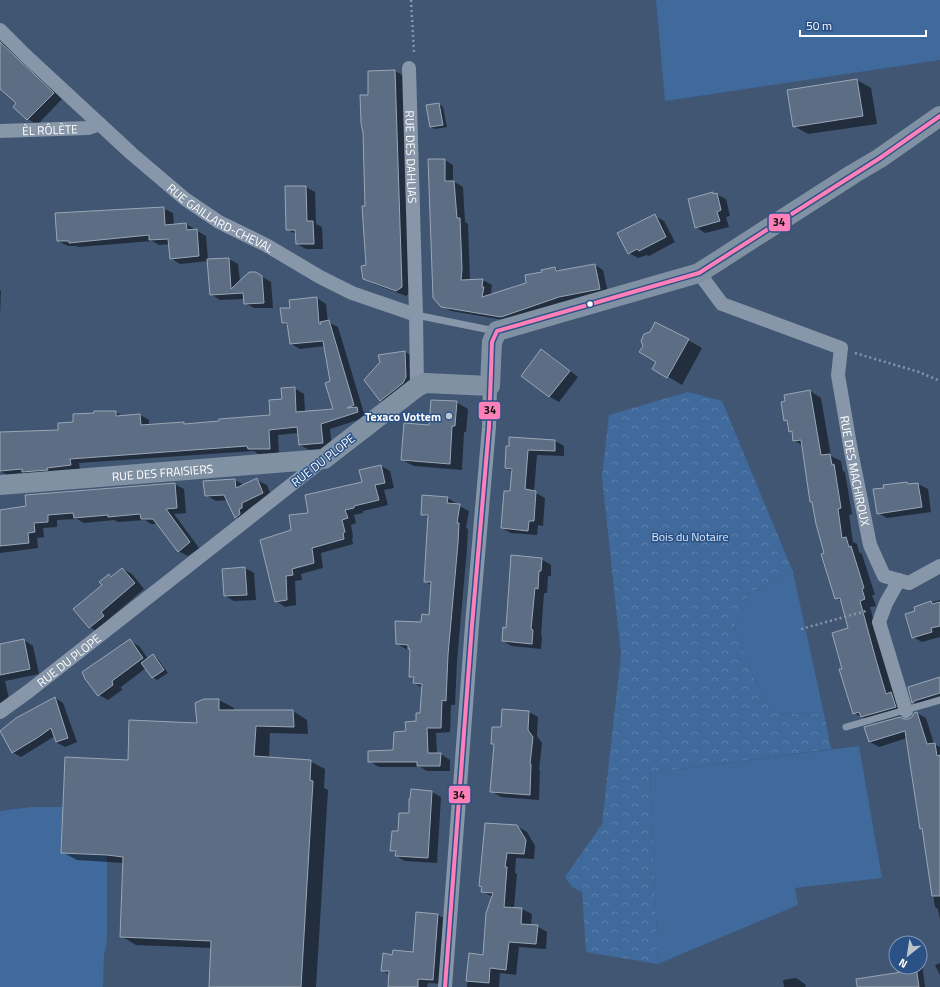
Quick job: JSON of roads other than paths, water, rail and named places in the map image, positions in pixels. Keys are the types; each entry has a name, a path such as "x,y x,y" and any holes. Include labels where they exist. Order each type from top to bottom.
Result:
{"street":[{"name":"RUE GAILLARD-CHEVAL","path":"0,30 132,154 185,199 219,222 266,245 320,277 352,293 416,315"},
{"name":"RUE DES DAHLIAS","path":"409,68 416,315"},
{"path":"446,987 472,625 489,426 492,342 497,332 699,273 880,158 940,116"},
{"name":"ÈL RÔLÈTE","path":"0,131 88,128 100,124"},
{"name":"RUE DES MACHIROUX","path":"699,273 722,304 841,348 838,375 850,451 870,545 884,576 899,580"},
{"path":"416,315 417,387"},
{"name":"RUE DU PLOPE","path":"0,712 36,686 417,387 425,383 490,386"},
{"name":"RUE DES FRAISIERS","path":"0,485 324,459"},
{"path":"906,711 879,622 885,605 899,580 909,583 940,566"}],"lane":[{"path":"416,315 497,332"},
{"path":"846,727 940,700"}],"place":[{"name":"Texaco Vottem","path":"449,416"}],"park label":[{"name":"Bois du Notaire","path":"690,536"}]}
